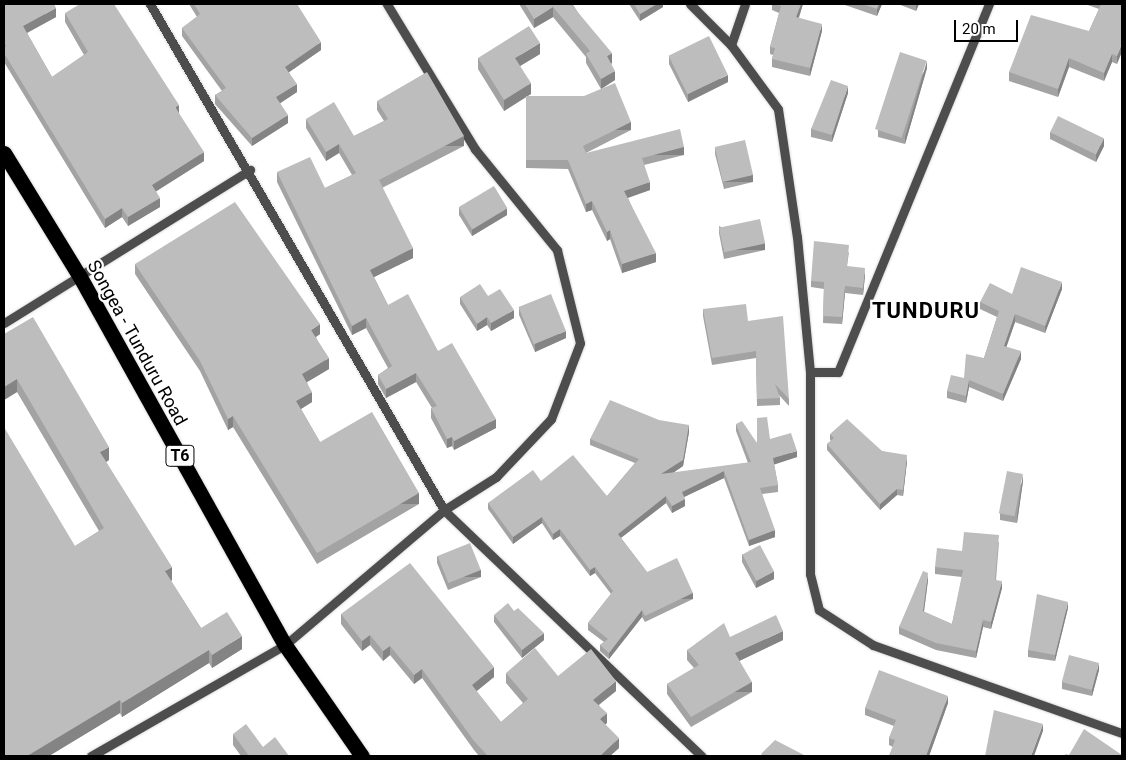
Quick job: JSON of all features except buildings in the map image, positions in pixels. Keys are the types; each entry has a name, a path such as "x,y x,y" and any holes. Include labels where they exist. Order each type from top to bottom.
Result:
{"highway":[{"name":"Songea - Tunduru Road","path":"4,153 80,277 285,645 362,756"}],"street":[{"path":"150,4 250,170 444,510 701,756"},
{"path":"92,756 285,645 444,510 496,477 551,419 580,343 557,250 475,149 387,4"},
{"path":"690,4 730,45 778,109 797,237 810,372 810,574 819,610 873,645 1122,733"},
{"path":"730,45 745,4"},
{"path":"810,372 838,372 989,4"},
{"path":"4,323 250,170"}],"district":[{"name":"TUNDURU","path":"926,311"}]}
